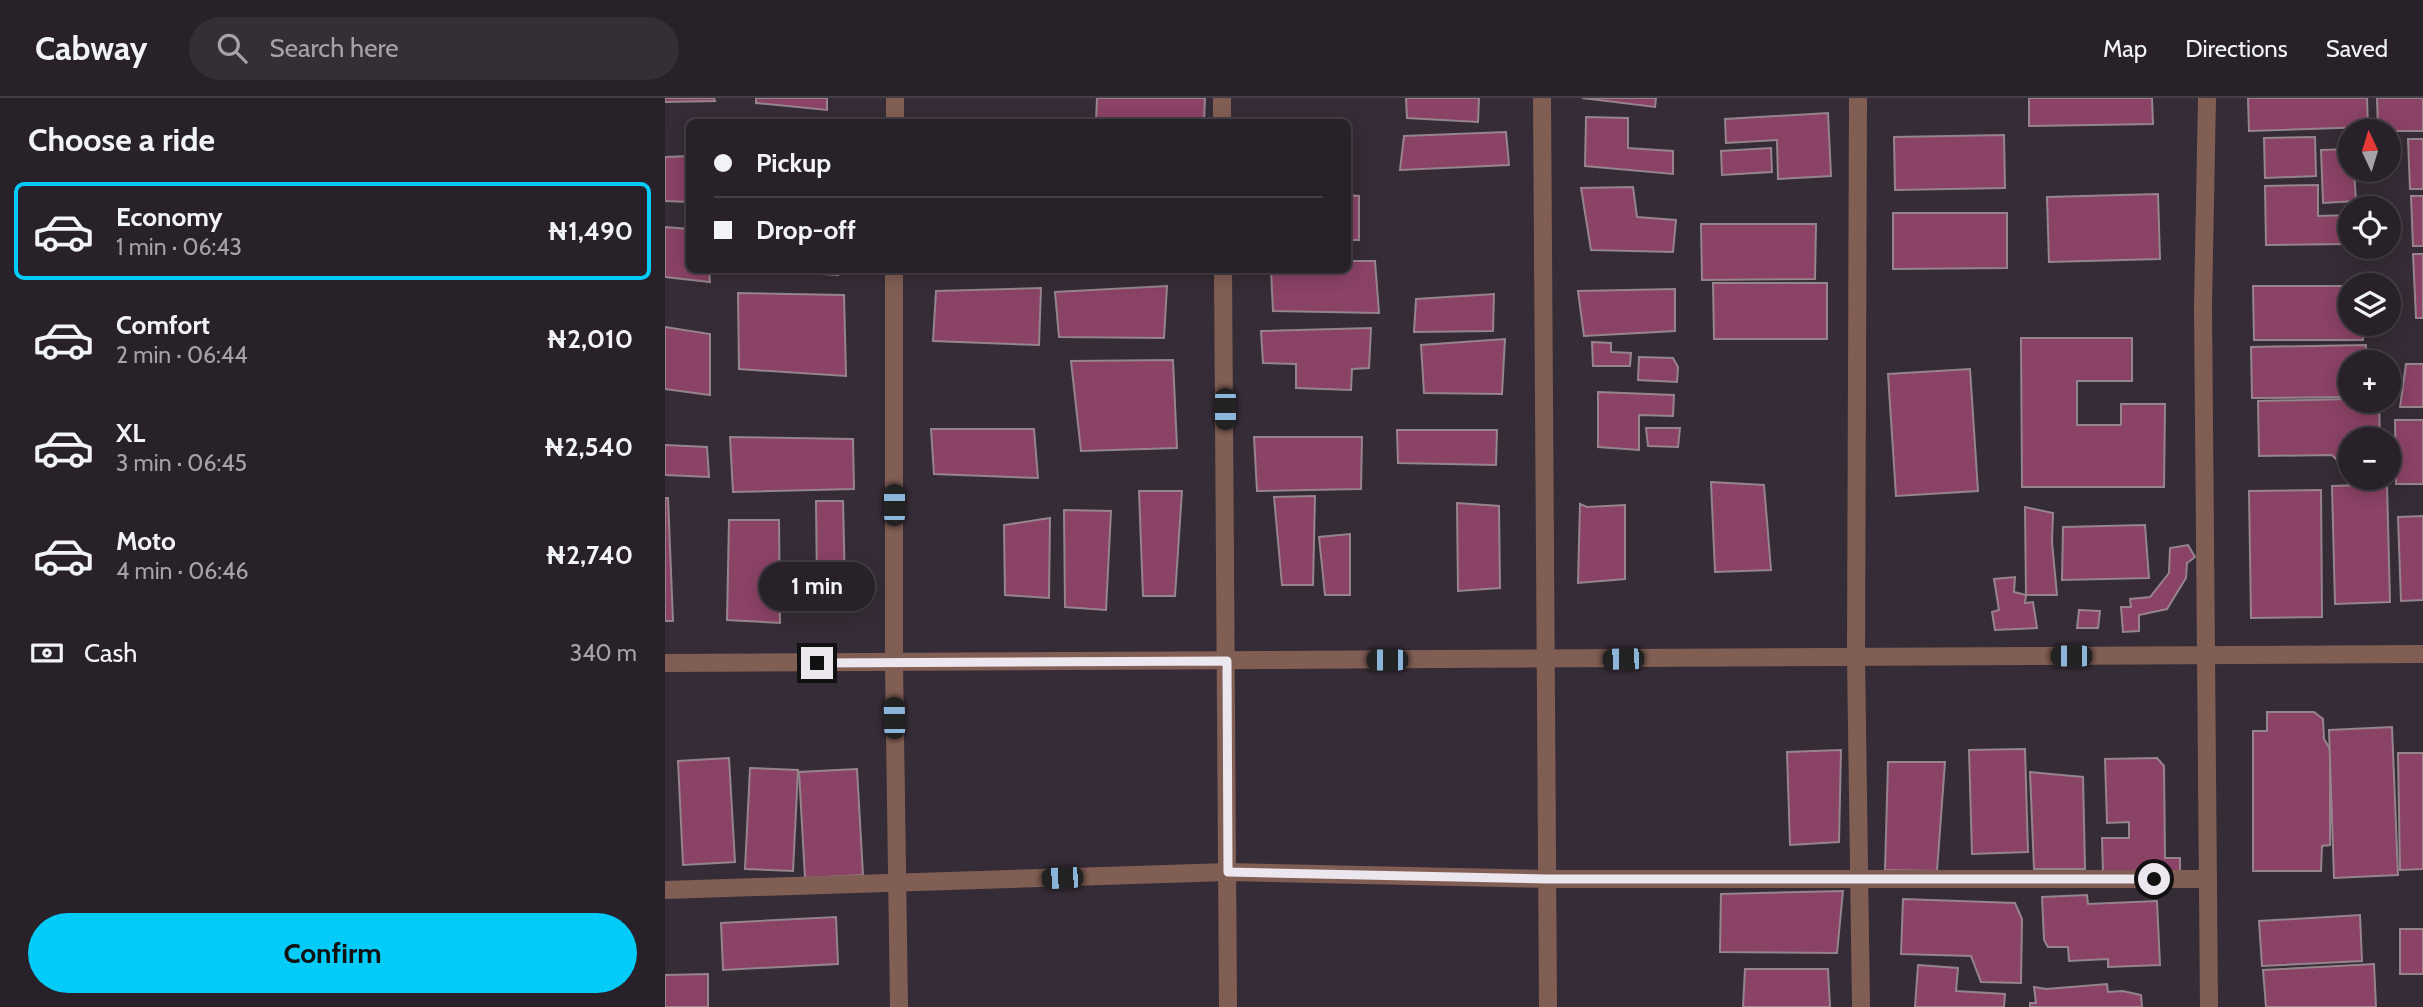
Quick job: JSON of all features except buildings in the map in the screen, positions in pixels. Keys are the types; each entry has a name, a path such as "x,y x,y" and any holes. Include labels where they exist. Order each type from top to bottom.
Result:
{"street":[{"path":"895,98 895,119"},
{"path":"1222,98 1222,119"},
{"path":"1542,98 1548,1007"},
{"path":"1858,98 1856,656 1861,1007"},
{"path":"2207,98 2203,305 2209,1007"},
{"path":"894,273 894,663 899,1007"},
{"path":"1223,273 1228,1007"},
{"path":"665,663 2423,654"},
{"path":"665,890 1228,872 1547,879 2208,879"}],"route":[{"path":"817,663 1227,661 1228,872 1547,879 2154,879"}]}
